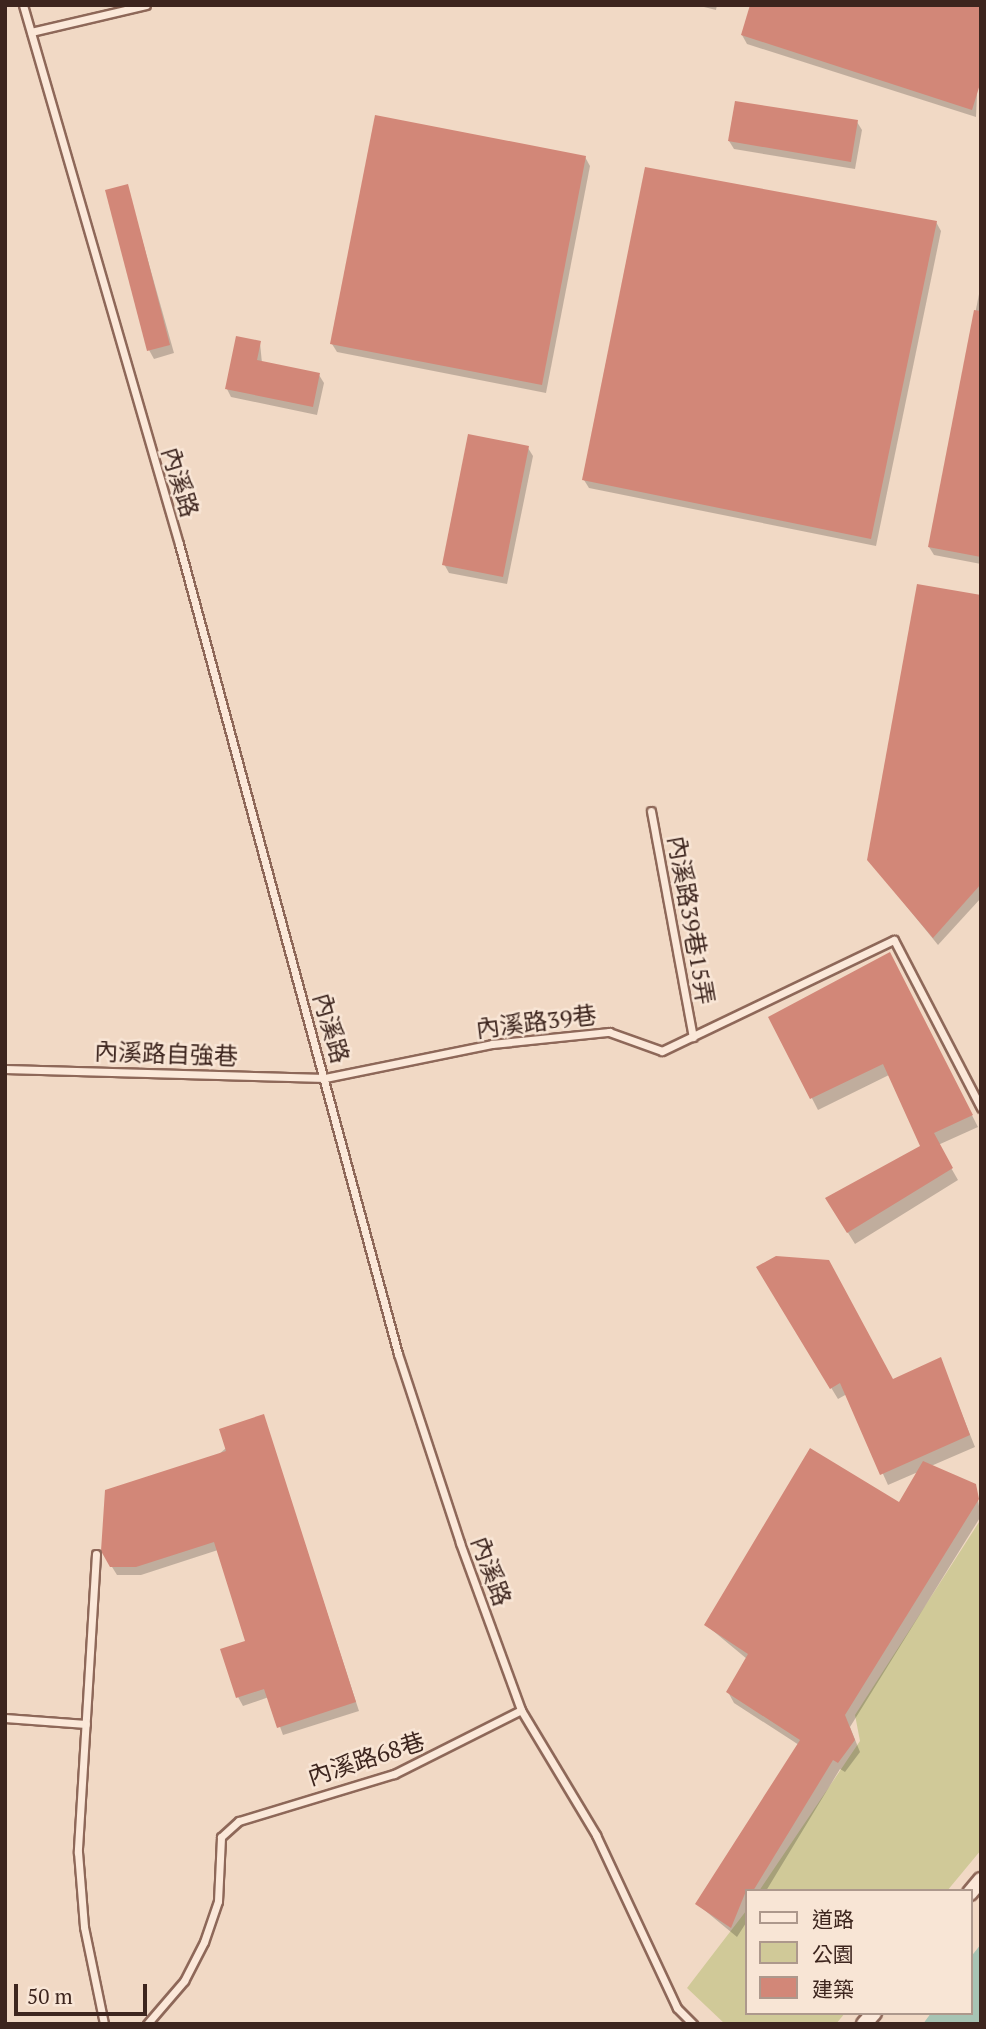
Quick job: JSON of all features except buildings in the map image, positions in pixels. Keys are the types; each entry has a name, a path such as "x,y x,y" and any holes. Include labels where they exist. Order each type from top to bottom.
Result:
{"lane":[{"name":"內溪路","path":"23,5 325,1078 398,1354 521,1710 596,1835 677,2008 693,2024"},
{"path":"31,32 146,5"},
{"name":"內溪路39巷15弄","path":"651,811 693,1037"},
{"name":"內溪路39巷","path":"325,1078 492,1044 609,1032 662,1051 894,940 981,1108"},
{"name":"內溪路自強巷","path":"5,1069 325,1078"},
{"path":"96,1554 78,1852 84,1927 104,2024"},
{"name":"內溪路68巷","path":"147,2024 184,1981 204,1942 218,1902 221,1837 239,1821 394,1774 459,1747 521,1710"},
{"path":"5,1717 86,1724"}],"green space":[{"path":"981,1519 981,1850 949,1889 760,1889 860,1741 855,1715"},
{"path":"744,1914 744,2015 843,2015 836,2024 725,2024 687,1988"}],"shaded area":[{"path":"981,1944 981,2024 923,2024 930,2015 972,2015 972,1955"}]}
